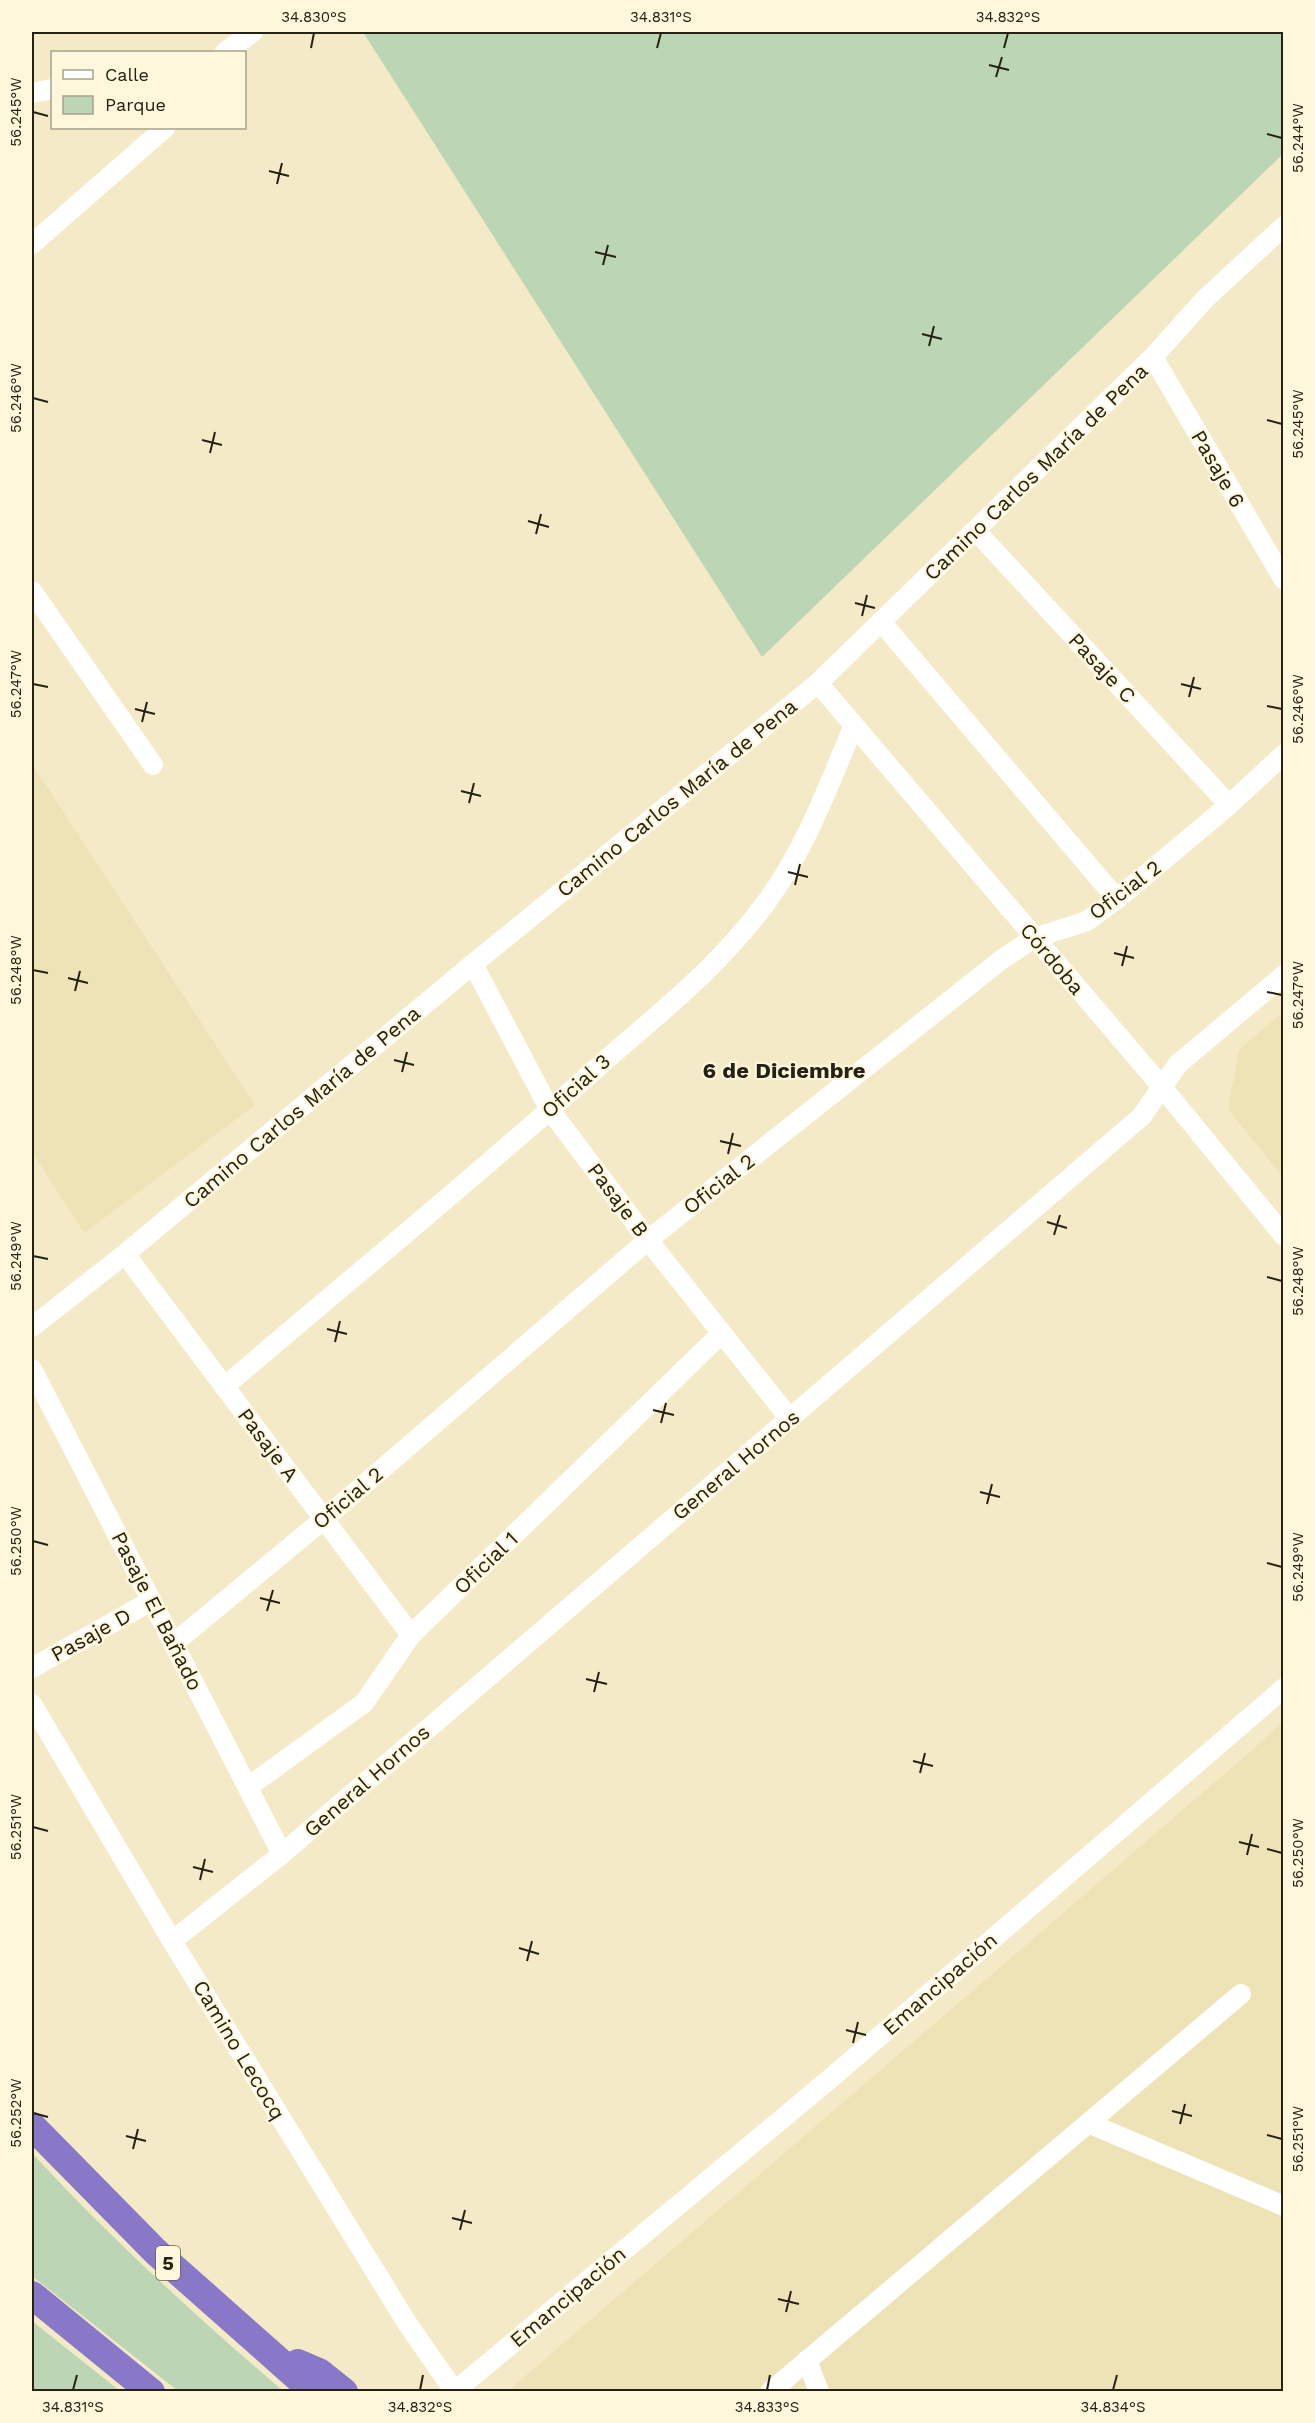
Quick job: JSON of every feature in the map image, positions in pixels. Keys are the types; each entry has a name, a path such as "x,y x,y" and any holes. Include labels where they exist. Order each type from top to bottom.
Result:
{"highway":[{"name":"5","path":"32,2126 156,2252 314,2391"},
{"path":"32,2295 151,2391"},
{"path":"268,2352 319,2372 344,2391"}],"street":[{"path":"226,51 253,32"},
{"path":"32,93 51,89"},
{"path":"32,244 164,129"},
{"name":"Camino Carlos María de Pena","path":"32,1327 124,1254 473,964 818,683 1153,357 1205,299 1284,226"},
{"name":"Pasaje 6","path":"1153,357 1284,580"},
{"name":"Pasaje C","path":"976,531 1229,805"},
{"path":"32,591 153,765"},
{"path":"882,623 1118,899"},
{"name":"Córdoba","path":"818,683 1162,1087 1284,1236"},
{"name":"Oficial 3","path":"224,1387 550,1110 728,951 767,902 798,853 854,725"},
{"name":"Oficial 2","path":"173,1644 324,1519 648,1240 1001,960 1034,938 1087,921 1118,899 1229,805 1284,754"},
{"name":"Pasaje B","path":"473,964 550,1110 648,1240 790,1419"},
{"name":"General Hornos","path":"172,1941 282,1854 1142,1116 1178,1064 1284,975"},
{"name":"Pasaje A","path":"124,1254 411,1635"},
{"name":"Oficial 1","path":"248,1787 364,1703 411,1635 722,1333"},
{"name":"Pasaje El Bañado","path":"32,1369 282,1854"},
{"name":"Pasaje D","path":"32,1668 151,1601"},
{"name":"Emancipación","path":"455,2391 831,2079 1284,1688"},
{"name":"Camino Lecocq","path":"32,1704 172,1941 407,2323 455,2391"},
{"path":"770,2391 1241,1994"},
{"path":"1088,2123 1284,2206"},
{"path":"807,2360 819,2391"}],"shaded area":[{"path":"32,764 255,1105 84,1233 32,1152"},
{"path":"1283,1012 1283,1177 1228,1109 1239,1050"},
{"path":"1283,1721 1283,2391 508,2391 1250,1752"}],"green space":[{"path":"363,32 1283,32 1283,154 762,657"},
{"path":"32,2153 154,2276 283,2391 178,2391 32,2276"},
{"path":"32,2321 120,2391 32,2391"}],"district":[{"name":"6 de Diciembre","path":"784,1070"}]}
